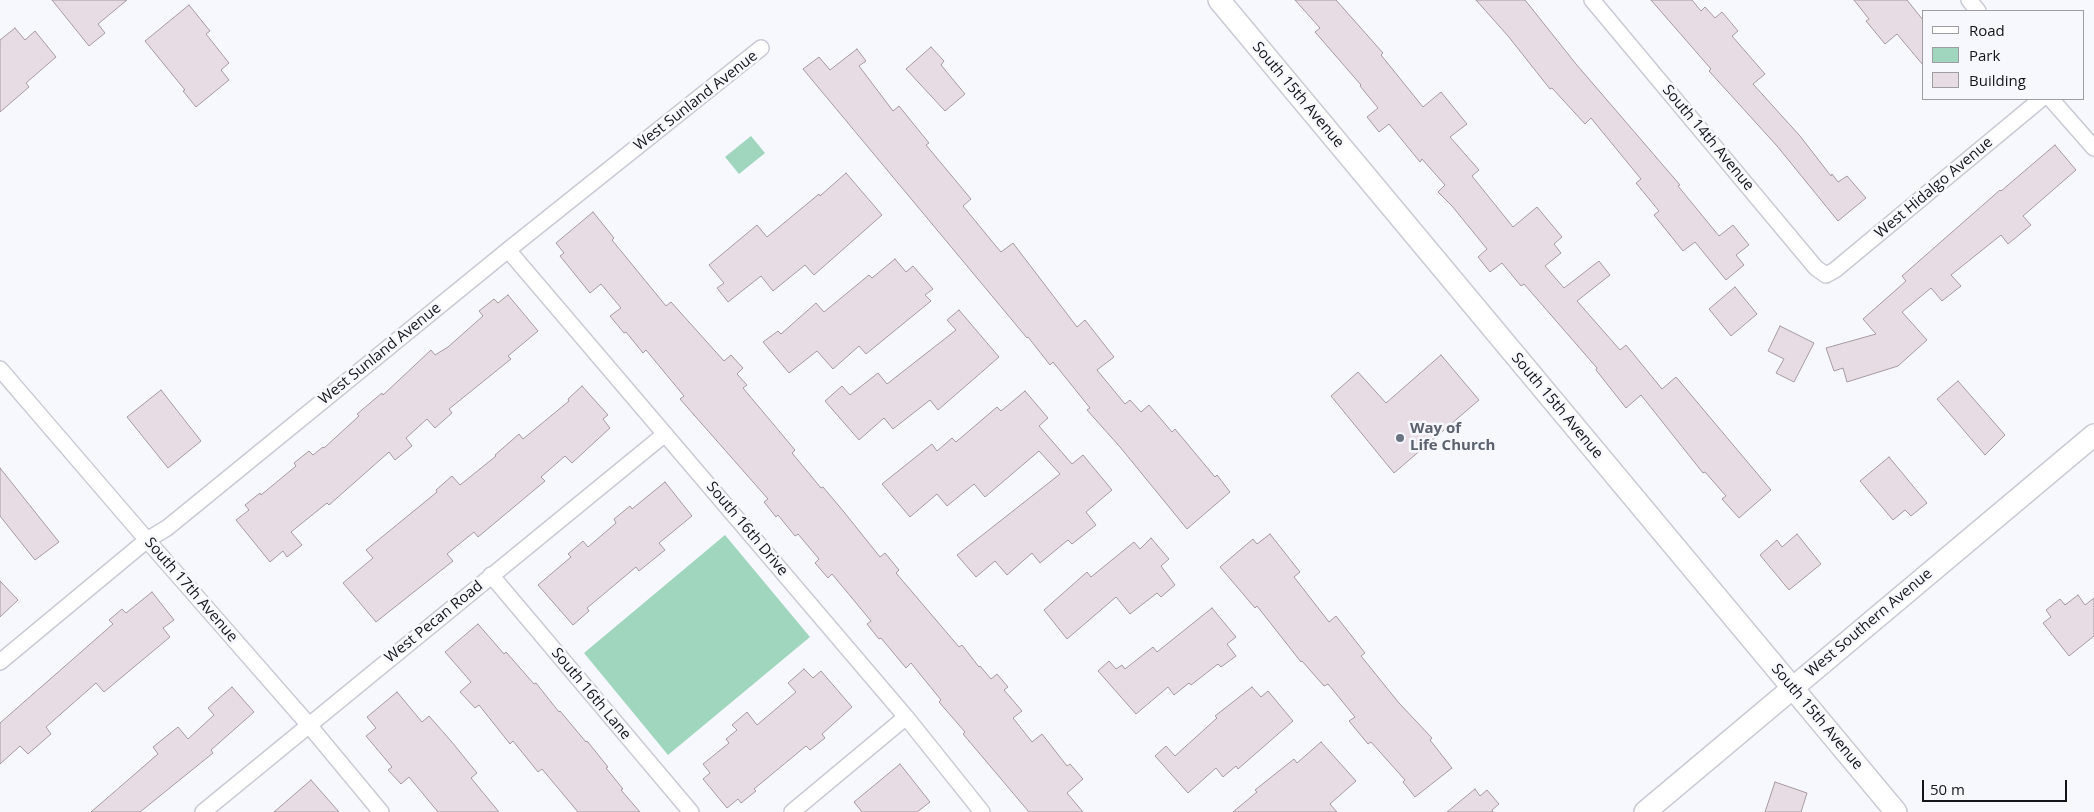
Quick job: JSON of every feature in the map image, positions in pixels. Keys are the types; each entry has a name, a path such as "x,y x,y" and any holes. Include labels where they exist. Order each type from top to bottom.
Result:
{"street":[{"name":"South 15th Avenue","path":"1219,0 1896,812"},
{"name":"South 14th Avenue","path":"1592,0 1816,268 1826,275"},
{"path":"1969,0 1977,10"},
{"name":"West Sunland Avenue","path":"0,662 147,540 167,528 508,250 761,48"},
{"name":"West Hidalgo Avenue","path":"1826,275 1835,270 2040,100"},
{"path":"2052,100 2094,148"},
{"name":"South 16th Drive","path":"508,250 906,717 982,812"},
{"name":"South 17th Avenue","path":"0,369 308,724 381,812"},
{"name":"West Pecan Road","path":"203,812 308,724 665,434"},
{"name":"West Southern Avenue","path":"1644,812 2094,435"},
{"name":"South 16th Lane","path":"491,575 691,812"},
{"path":"792,812 906,717"}],"green space":[{"path":"751,136 765,153 739,174 725,157"},
{"path":"725,535 810,637 668,755 584,653"}],"building":[{"path":"52,0 127,0 98,24 105,33 89,46"},
{"path":"1295,0 1336,0 1383,53 1381,55 1423,107 1441,92 1467,124 1450,137 1479,170 1472,176 1513,227 1537,207 1562,237 1554,244 1561,253 1545,266 1564,288 1599,261 1610,275 1577,301 1620,350 1626,345 1662,389 1676,377 1771,490 1739,518 1722,499 1726,496 1705,472 1703,473 1641,395 1626,408 1596,370 1597,368 1524,284 1521,286 1502,263 1490,272 1478,257 1487,249 1438,192 1445,185 1422,159 1420,162 1389,124 1379,132 1367,117 1378,108 1361,85 1315,32 1320,28"},
{"path":"1476,0 1525,0 1576,64 1680,185 1678,186 1719,236 1733,225 1749,245 1736,255 1744,265 1726,280 1695,242 1683,251 1654,215 1659,211 1636,183 1641,179 1591,118 1585,124 1552,88 1550,89 1508,36"},
{"path":"1651,0 1692,0 1701,11 1705,7 1715,18 1722,12 1738,31 1732,36 1765,74 1753,84 1800,136 1831,176 1832,174 1838,182 1847,176 1866,198 1838,221 1777,146 1709,71 1711,69"},
{"path":"1854,0 1907,0 1922,19 1922,64 1897,34 1885,44 1866,21 1869,19"},
{"path":"189,5 210,31 206,34 229,63 221,70 229,80 196,107 183,91 185,90 145,41"},
{"path":"15,28 25,40 35,31 56,57 26,83 29,87 0,112 0,40"},
{"path":"931,47 944,61 941,65 965,94 945,111 906,69"},
{"path":"857,49 866,61 859,66 893,111 899,106 929,143 926,145 971,199 963,206 995,245 1001,252 1013,243 1077,327 1085,320 1114,357 1097,370 1125,404 1130,400 1141,412 1149,405 1172,432 1175,429 1230,492 1187,529 1087,410 1090,408 1053,362 1050,365 803,69 819,57 830,70"},
{"path":"2055,145 2076,170 2023,216 2031,225 2008,244 2001,235 1951,275 1961,286 1942,301 1931,288 1902,312 1927,340 1898,366 1847,382 1843,368 1834,371 1826,348 1876,334 1863,319 1906,281 1902,276 2000,190"},
{"path":"846,173 882,215 814,275 805,265 773,291 761,276 728,302 717,288 724,283 709,265 757,225 767,237 819,194 820,196"},
{"path":"593,212 614,238 612,240 666,306 671,302 724,361 731,355 743,368 737,374 747,385 743,388 795,450 792,453 821,488 823,487 880,557 885,553 899,570 896,573 959,647 962,645 991,679 997,674 1008,687 1004,690 1022,711 1013,718 1032,742 1042,734 1067,766 1070,764 1083,779 1067,793 1083,812 1029,812 963,734 965,732 939,702 941,700 911,663 906,668 881,638 879,639 867,624 871,621 832,574 828,578 815,563 819,559 798,534 795,536 778,515 776,517 764,502 768,499 680,399 684,396 646,350 643,353 610,316 621,308 601,284 590,293 560,256 564,253 556,243"},
{"path":"895,259 906,272 913,266 933,289 925,295 931,301 866,354 859,346 833,369 817,351 789,373 763,342 778,331 781,334 816,303 824,312 869,275 872,278"},
{"path":"1735,287 1757,314 1731,336 1709,309"},
{"path":"508,295 538,331 508,356 511,359 449,409 452,413 435,428 427,419 406,438 412,446 395,460 389,452 329,505 327,503 291,532 302,545 287,557 283,551 270,562 236,520 249,510 245,505 260,493 261,495 296,466 294,463 309,451 313,455 324,448 359,416 357,414 382,393 383,395 431,350 435,355 448,347 483,316 479,311 494,299 498,303"},
{"path":"959,310 999,357 938,410 930,400 893,429 884,418 859,440 825,401 842,386 850,395 878,373 887,384 956,330 947,320"},
{"path":"1780,326 1814,343 1794,382 1776,373 1784,359 1768,351"},
{"name":"Way of Life Church","path":"1441,355 1479,400 1394,473 1331,396 1358,372 1386,403"},
{"path":"1958,381 2005,435 1985,455 1937,399"},
{"path":"582,386 608,415 603,419 610,428 572,463 565,456 541,477 545,481 478,537 474,532 447,554 453,561 376,622 343,583 373,558 366,550 437,492 436,490 452,476 460,485 496,456 519,434 523,439 569,401 568,399"},
{"path":"161,390 201,441 168,468 127,417"},
{"path":"1025,391 1048,418 1039,426 1072,464 1083,455 1112,490 1086,512 1096,525 1072,544 1068,540 1040,563 1032,553 1007,575 995,561 976,577 957,555 1060,474 1039,451 985,497 974,484 947,506 937,494 910,517 882,484 932,444 937,451 952,438 956,442 997,407 1001,411"},
{"path":"1889,457 1927,503 1911,516 1905,510 1893,520 1860,481"},
{"path":"0,468 59,542 35,560 0,516"},
{"path":"665,482 692,516 659,543 665,550 639,571 636,567 587,608 589,611 573,625 538,585 571,557 568,554 583,541 588,547 616,523 614,519 630,506 632,509"},
{"path":"1270,534 1300,572 1294,577 1329,622 1336,616 1365,653 1361,656 1399,703 1432,738 1430,740 1452,768 1415,797 1403,782 1405,780 1371,742 1368,744 1349,721 1355,717 1328,684 1324,686 1301,662 1257,606 1255,608 1220,567 1253,539 1257,544"},
{"path":"1797,534 1821,564 1789,590 1760,555 1777,540 1782,547"},
{"path":"1151,538 1169,559 1161,566 1175,585 1161,597 1157,593 1130,614 1116,597 1067,639 1044,610 1087,572 1091,577 1134,542 1140,549"},
{"path":"0,581 18,600 0,617"},
{"path":"152,592 174,620 163,628 170,637 104,692 96,683 46,727 51,734 28,754 20,746 0,764 0,723 113,624 109,620 122,609 126,613"},
{"path":"2078,595 2085,605 2094,598 2094,636 2069,656 2043,623 2051,617 2046,610 2060,599 2065,605"},
{"path":"1212,608 1236,637 1227,644 1236,656 1221,667 1218,664 1191,685 1189,683 1174,695 1168,687 1136,714 1098,671 1109,661 1116,669 1122,665 1125,669 1153,647 1157,652"},
{"path":"478,624 504,654 506,652 534,684 536,683 559,712 587,741 608,767 606,768 623,789 621,790 640,812 578,812 542,769 538,772 513,741 510,744 479,705 475,708 460,692 471,682 445,652"},
{"path":"804,669 813,678 821,671 852,707 822,734 825,738 810,750 806,746 754,789 756,791 741,803 738,799 727,808 703,779 710,773 703,764 729,743 726,739 737,730 732,725 747,712 757,725 796,692 788,683"},
{"path":"232,687 254,712 211,750 213,753 140,812 91,812 158,754 153,747 178,727 188,739 214,715 208,708"},
{"path":"1252,687 1261,697 1268,691 1293,721 1238,769 1236,766 1223,777 1216,768 1188,793 1155,756 1166,746 1175,756 1217,718 1215,716"},
{"path":"397,692 422,722 429,716 451,741 477,773 471,778 499,812 438,812 409,777 401,784 388,770 392,767 366,736 376,728 367,717"},
{"path":"1321,742 1356,781 1330,804 1337,812 1233,812 1257,792 1255,790 1294,759 1297,763"},
{"path":"900,764 930,802 917,812 862,812 854,802"},
{"path":"311,780 339,812 274,812"},
{"path":"1775,782 1807,793 1801,812 1765,812"},
{"path":"1475,789 1480,796 1487,790 1499,804 1492,810 1493,812 1447,812"}],"place":[{"name":"Way of Life Church","path":"1400,438"}]}
